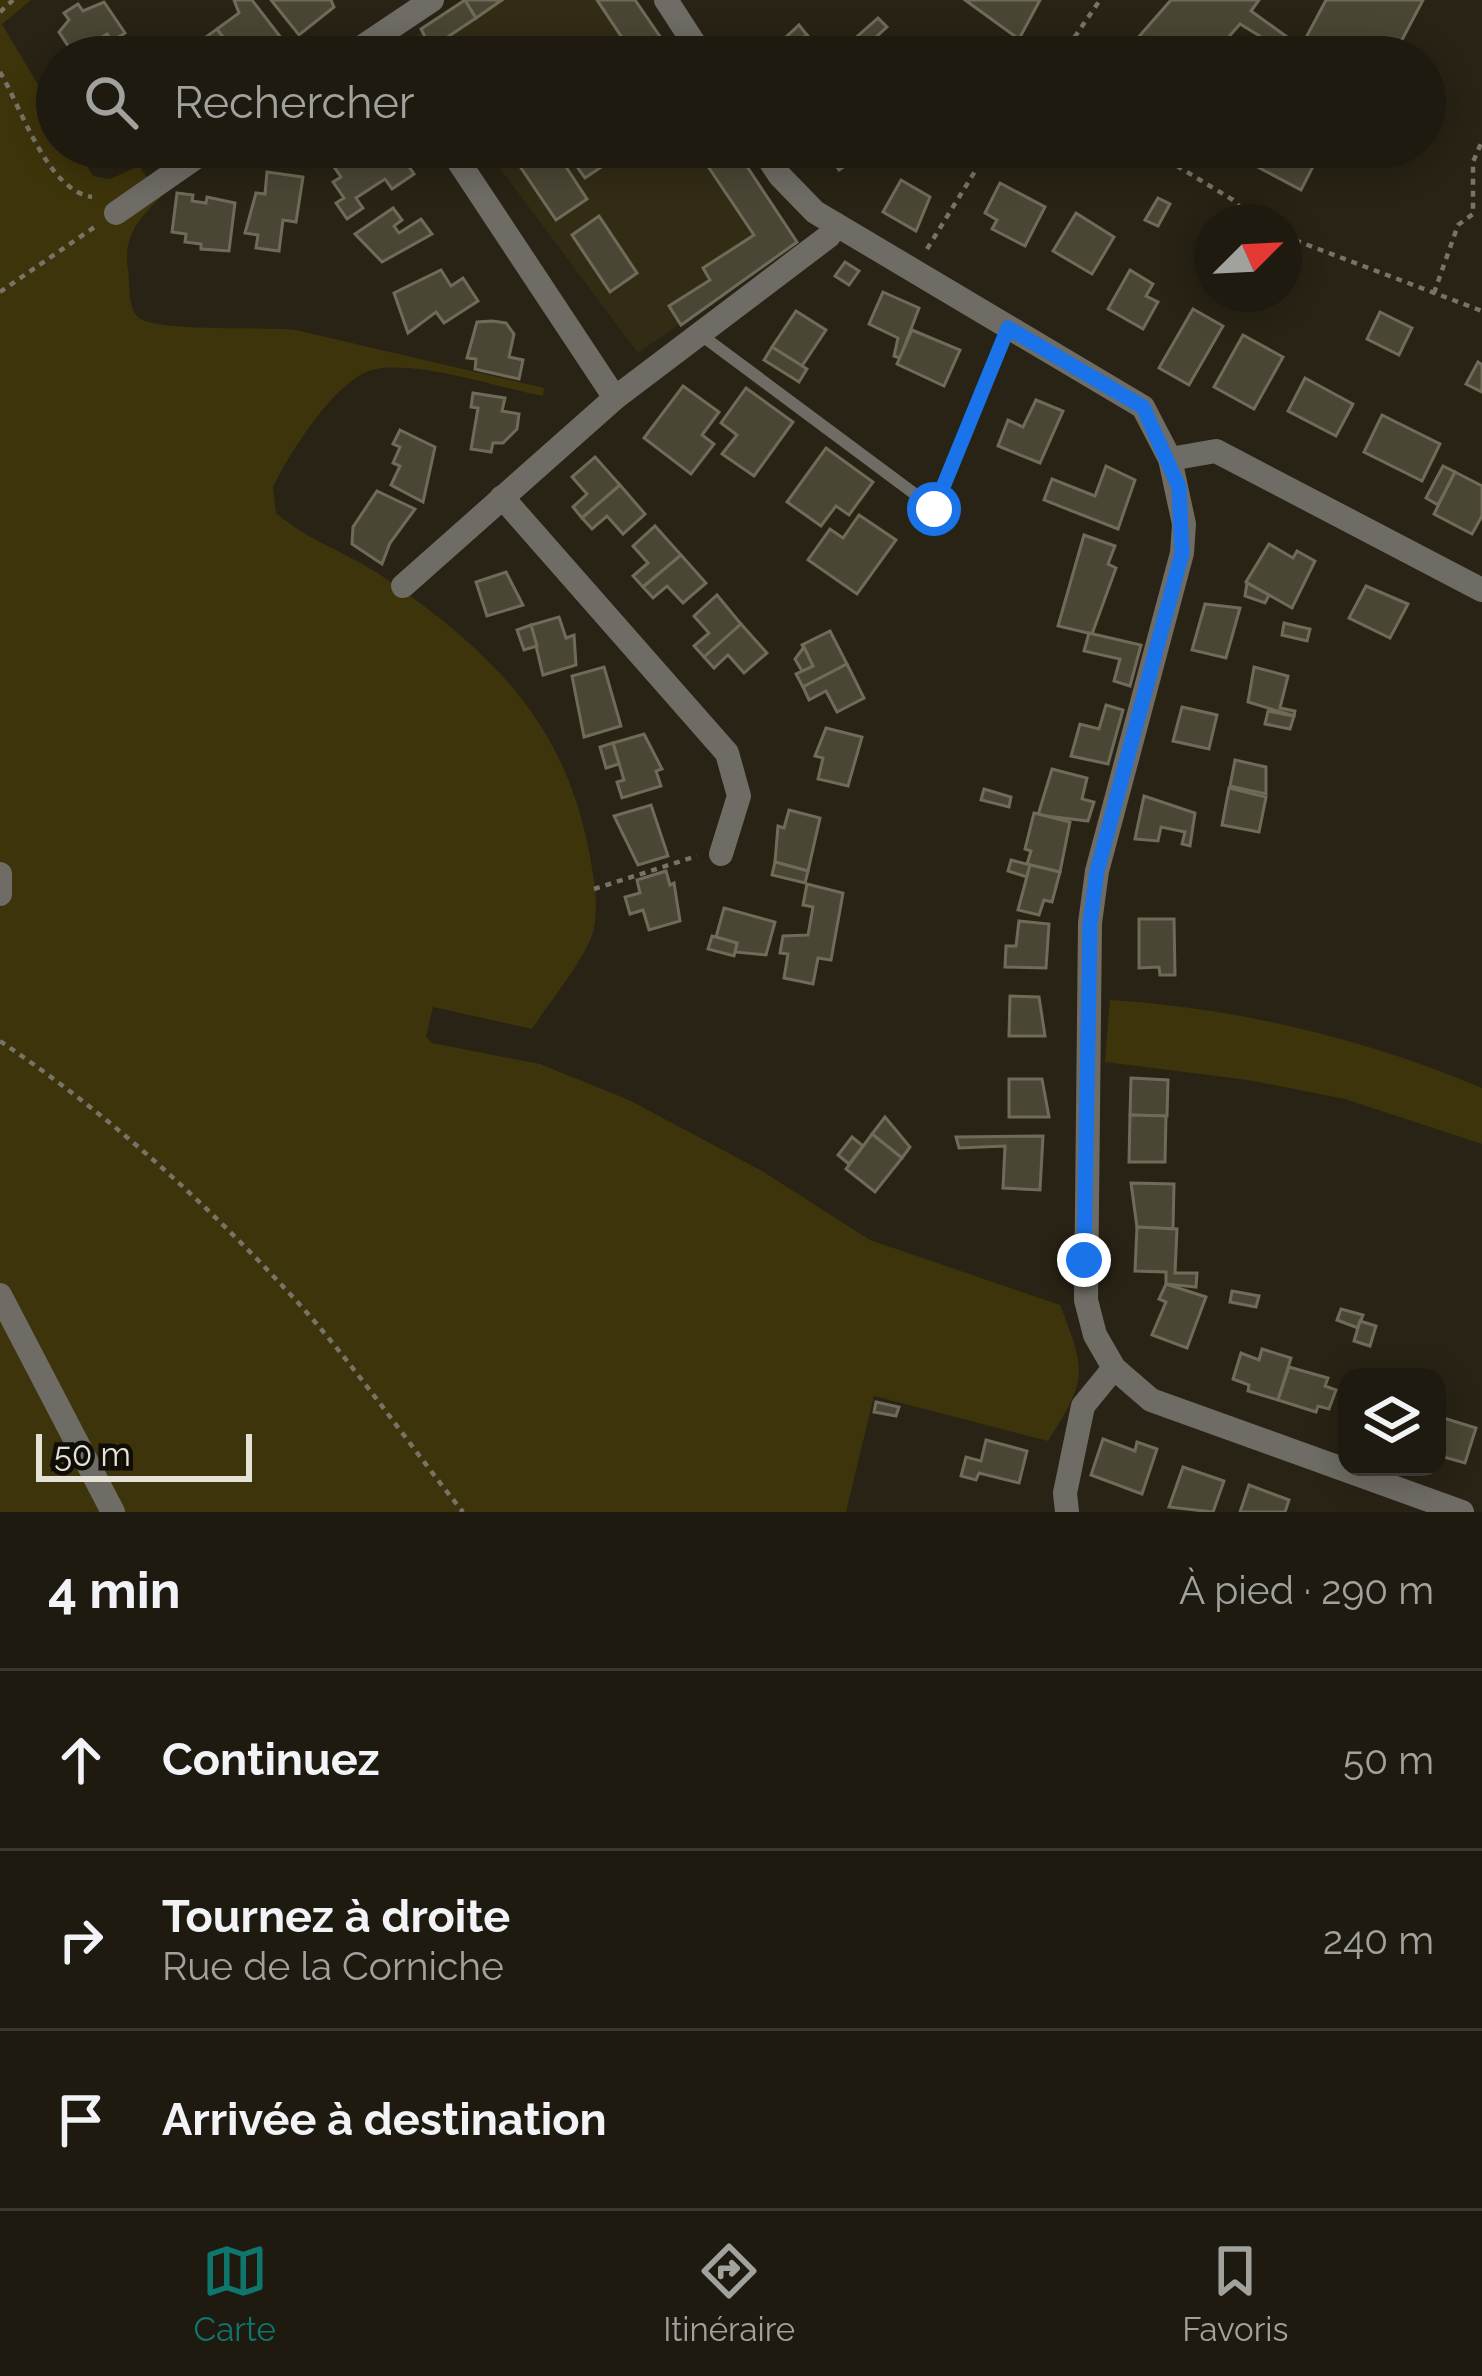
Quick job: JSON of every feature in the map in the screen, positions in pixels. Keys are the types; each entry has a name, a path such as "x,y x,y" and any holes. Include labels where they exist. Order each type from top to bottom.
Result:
{"street":[{"path":"394,36 432,0"},
{"path":"666,0 689,36"},
{"path":"108,205 174,168"},
{"path":"463,168 615,398"},
{"path":"775,168 836,224 1143,407 1170,459 1184,524 1182,553 1097,871 1090,923 1084,1260 1095,1335 1114,1368 1151,1400 1462,1512"},
{"path":"403,586 615,398 829,236 836,224"},
{"path":"1170,459 1216,451 1482,590"},
{"path":"502,497 727,753 739,796 721,854"},
{"path":"0,874 0,894"},
{"path":"0,1295 113,1512"},
{"path":"1067,1512 1083,1406 1114,1368"}],"lane":[{"path":"700,334 934,509 1008,328"}],"path":[{"path":"0,12 13,0"},
{"path":"1075,36 1100,0"},
{"path":"0,72 36,141"},
{"path":"1434,293 1457,225 1473,214 1473,162 1482,141"},
{"path":"51,168 80,195 108,205"},
{"path":"913,272 978,168"},
{"path":"1180,168 1237,204"},
{"path":"0,292 108,205"},
{"path":"1302,243 1482,311"},
{"path":"593,890 694,856 721,854"},
{"path":"0,1041 32,1062 206,1208 294,1298 463,1512"}],"shaded area":[{"path":"0,0 31,0 2,24 36,81 36,168 88,168 93,176 110,179 140,168 161,197 130,238 130,294 137,316 186,327 296,330 544,388 543,396 394,367 361,374 331,400 290,455 273,487 276,513 385,578 488,661 540,724 576,801 590,856 596,909 591,939 576,965 532,1029 433,1007 426,1037 432,1043 540,1064 629,1100 762,1171 870,1240 1060,1305 1075,1345 1079,1374 1070,1403 1048,1441 874,1396 846,1512 0,1512"},
{"path":"465,0 635,0 659,36 416,36"},
{"path":"500,168 748,168 797,242 638,353"},
{"path":"1110,1000 1205,1010 1299,1028 1437,1070 1482,1088 1482,1144 1345,1099 1248,1080 1105,1062"}],"building":[{"path":"234,0 252,0 280,36 222,36 217,29 239,13"},
{"path":"271,0 331,0 334,7 299,35"},
{"path":"465,0 476,18 449,36 425,36 421,29"},
{"path":"465,0 502,0 476,18"},
{"path":"597,0 635,0 660,36 621,36"},
{"path":"965,0 1040,0 1021,36"},
{"path":"1171,0 1259,0 1251,11 1286,36 1260,36 1240,24 1229,36 1139,36"},
{"path":"1326,0 1423,0 1404,36 1307,36"},
{"path":"104,2 125,33 62,36 59,32 69,20 64,13 78,4 83,11"},
{"path":"878,18 887,27 877,36 858,36"},
{"path":"799,25 807,35 806,36 787,36"},
{"path":"335,168 410,168 414,174 392,189 385,179 356,198 363,208 347,219 336,203 344,198 333,182 341,177"},
{"path":"521,168 567,168 587,199 556,220"},
{"path":"578,168 600,168 585,178"},
{"path":"709,168 748,168 797,242 681,325 669,306 710,280 703,268 754,235"},
{"path":"1260,168 1312,168 1301,190"},
{"path":"267,172 303,177 296,222 283,220 279,251 256,248 258,235 245,233 256,193 265,194"},
{"path":"901,180 930,197 916,231 883,212"},
{"path":"1000,183 1045,207 1025,246 992,229 997,220 985,213"},
{"path":"177,193 193,195 192,201 206,203 207,197 235,203 229,251 201,249 201,244 185,242 186,234 172,232"},
{"path":"1158,198 1170,204 1158,226 1145,220"},
{"path":"393,208 402,220 394,226 399,233 421,219 432,234 382,262 355,234"},
{"path":"1076,213 1114,237 1092,274 1053,251"},
{"path":"599,216 637,273 610,292 572,235"},
{"path":"845,262 859,271 849,285 835,276"},
{"path":"441,270 451,286 463,278 478,301 444,323 436,312 408,333 394,293"},
{"path":"1130,270 1153,284 1146,296 1158,302 1143,329 1108,309"},
{"path":"883,292 919,308 900,358 894,356 898,338 869,324"},
{"path":"1193,309 1223,326 1189,385 1159,368"},
{"path":"796,311 826,330 802,366 772,347"},
{"path":"1380,312 1412,328 1399,355 1367,339"},
{"path":"477,322 506,323 514,334 509,357 523,360 519,379 475,369 476,359 467,358"},
{"path":"912,330 960,350 944,386 897,364"},
{"path":"1243,335 1283,357 1254,409 1214,387"},
{"path":"772,347 807,369 799,382 764,360"},
{"path":"1478,362 1482,365 1482,392 1466,384"},
{"path":"1305,378 1353,404 1336,436 1288,411"},
{"path":"683,386 719,412 702,435 714,444 691,474 644,438"},
{"path":"746,388 793,422 754,476 722,454 737,435 721,423"},
{"path":"473,393 505,398 502,411 519,414 517,429 503,443 493,443 491,452 471,449 478,408 471,407"},
{"path":"1036,400 1063,411 1040,463 998,446 1008,420 1023,427"},
{"path":"1382,415 1440,444 1422,481 1364,452"},
{"path":"400,430 435,447 423,502 391,485 400,466 393,463 400,447 393,444"},
{"path":"826,448 873,482 849,515 836,506 821,526 787,502"},
{"path":"595,457 620,485 582,518 573,507 587,494 572,477"},
{"path":"1106,466 1135,480 1118,529 1044,500 1052,479 1095,496"},
{"path":"1443,466 1455,472 1438,505 1426,498"},
{"path":"1455,472 1482,486 1482,516 1472,534 1434,514"},
{"path":"620,485 645,514 623,534 607,516 592,529 582,518"},
{"path":"377,491 415,509 390,543 382,564 352,544 353,527"},
{"path":"859,515 896,540 857,594 808,560 830,529 843,538"},
{"path":"655,526 681,555 643,587 633,576 648,563 633,546"},
{"path":"1084,535 1115,546 1108,564 1116,568 1092,634 1058,626"},
{"path":"1269,544 1293,558 1297,551 1315,561 1292,608 1246,582"},
{"path":"681,555 706,583 683,603 667,586 653,598 643,587"},
{"path":"506,572 523,605 487,616 476,582"},
{"path":"1247,583 1269,595 1265,603 1245,596"},
{"path":"1366,586 1408,604 1390,638 1349,618"},
{"path":"717,595 741,624 704,657 694,646 709,633 694,616"},
{"path":"1205,604 1240,608 1226,658 1192,650"},
{"path":"559,617 566,638 574,635 576,665 543,675 531,625"},
{"path":"1284,623 1310,629 1307,641 1282,635"},
{"path":"741,624 767,653 744,673 728,655 714,668 704,657"},
{"path":"531,625 537,646 524,650 517,630"},
{"path":"830,631 847,664 803,687 796,674 813,666 802,645"},
{"path":"1089,633 1141,645 1130,686 1114,681 1120,659 1084,651"},
{"path":"804,647 813,666 802,671 795,659"},
{"path":"847,664 864,698 837,712 826,691 809,700 803,687"},
{"path":"604,667 621,726 584,737 572,676"},
{"path":"1254,667 1288,676 1280,708 1295,711 1294,716 1248,702"},
{"path":"1106,705 1123,710 1108,764 1071,756 1080,724 1099,729"},
{"path":"1182,707 1217,715 1209,749 1173,741"},
{"path":"1268,711 1294,716 1290,729 1265,724"},
{"path":"826,728 862,737 848,786 818,779 823,758 815,756"},
{"path":"644,734 662,769 656,771 661,786 622,798 617,782 624,780 613,743"},
{"path":"613,743 619,764 606,768 600,747"},
{"path":"1235,760 1266,767 1266,794 1230,786"},
{"path":"1052,769 1087,778 1082,799 1094,802 1088,821 1038,815"},
{"path":"1229,788 1266,797 1259,832 1222,825"},
{"path":"984,789 1011,797 1009,807 981,800"},
{"path":"1144,796 1195,813 1190,846 1182,844 1185,832 1161,827 1158,841 1135,839"},
{"path":"651,805 668,856 638,865 614,816"},
{"path":"789,810 820,818 808,871 775,862 778,826 784,828"},
{"path":"1034,813 1070,822 1060,872 1027,864 1031,851 1025,849"},
{"path":"1011,860 1030,865 1027,877 1008,871"},
{"path":"775,862 808,871 805,883 772,875"},
{"path":"1030,865 1060,872 1052,902 1044,900 1039,915 1018,910"},
{"path":"666,871 670,885 674,883 680,921 649,930 643,910 630,914 625,897 640,893 637,880"},
{"path":"807,884 843,893 831,960 818,958 813,984 784,978 788,954 780,953 783,936 808,935 813,907 803,905"},
{"path":"724,908 775,922 766,955 735,952 737,943 716,937"},
{"path":"1139,919 1174,919 1175,975 1160,975 1159,967 1139,968"},
{"path":"1019,921 1049,924 1046,968 1005,967 1006,946 1016,946"},
{"path":"712,936 737,943 734,956 708,949"},
{"path":"1010,996 1039,997 1045,1036 1009,1036"},
{"path":"1131,1078 1168,1080 1167,1116 1130,1115"},
{"path":"1009,1079 1042,1079 1049,1117 1009,1117"},
{"path":"1130,1115 1166,1116 1165,1162 1129,1162"},
{"path":"885,1117 910,1147 902,1158 872,1134"},
{"path":"872,1134 902,1158 875,1192 846,1169"},
{"path":"1043,1136 1040,1190 1003,1188 1005,1146 959,1148 956,1137"},
{"path":"852,1137 863,1146 849,1164 838,1155"},
{"path":"1131,1183 1174,1184 1173,1229 1137,1227"},
{"path":"1137,1227 1177,1229 1175,1273 1197,1273 1196,1287 1166,1284 1166,1272 1135,1271"},
{"path":"1166,1284 1206,1297 1187,1348 1152,1335 1166,1302 1159,1299"},
{"path":"1232,1291 1259,1296 1256,1307 1230,1302"},
{"path":"1341,1309 1363,1315 1358,1328 1337,1320"},
{"path":"1360,1321 1376,1326 1370,1346 1354,1341"},
{"path":"1262,1349 1291,1358 1278,1400 1248,1391 1249,1385 1233,1379 1241,1353 1259,1360"},
{"path":"1289,1367 1328,1378 1325,1386 1336,1390 1329,1409 1318,1406 1316,1412 1278,1400"},
{"path":"876,1402 899,1407 896,1416 874,1412"},
{"path":"1446,1419 1476,1428 1465,1463 1446,1458"},
{"path":"1103,1439 1135,1451 1137,1442 1157,1449 1142,1494 1091,1475"},
{"path":"986,1440 1027,1451 1019,1483 979,1473 976,1480 961,1476 966,1457 981,1461"},
{"path":"1183,1467 1224,1481 1213,1512 1169,1507"},
{"path":"1249,1485 1289,1500 1285,1512 1240,1512"}],"route":[{"path":"934,509 1008,328 1143,407 1179,487 1182,553 1097,871 1090,923 1084,1260"}]}
